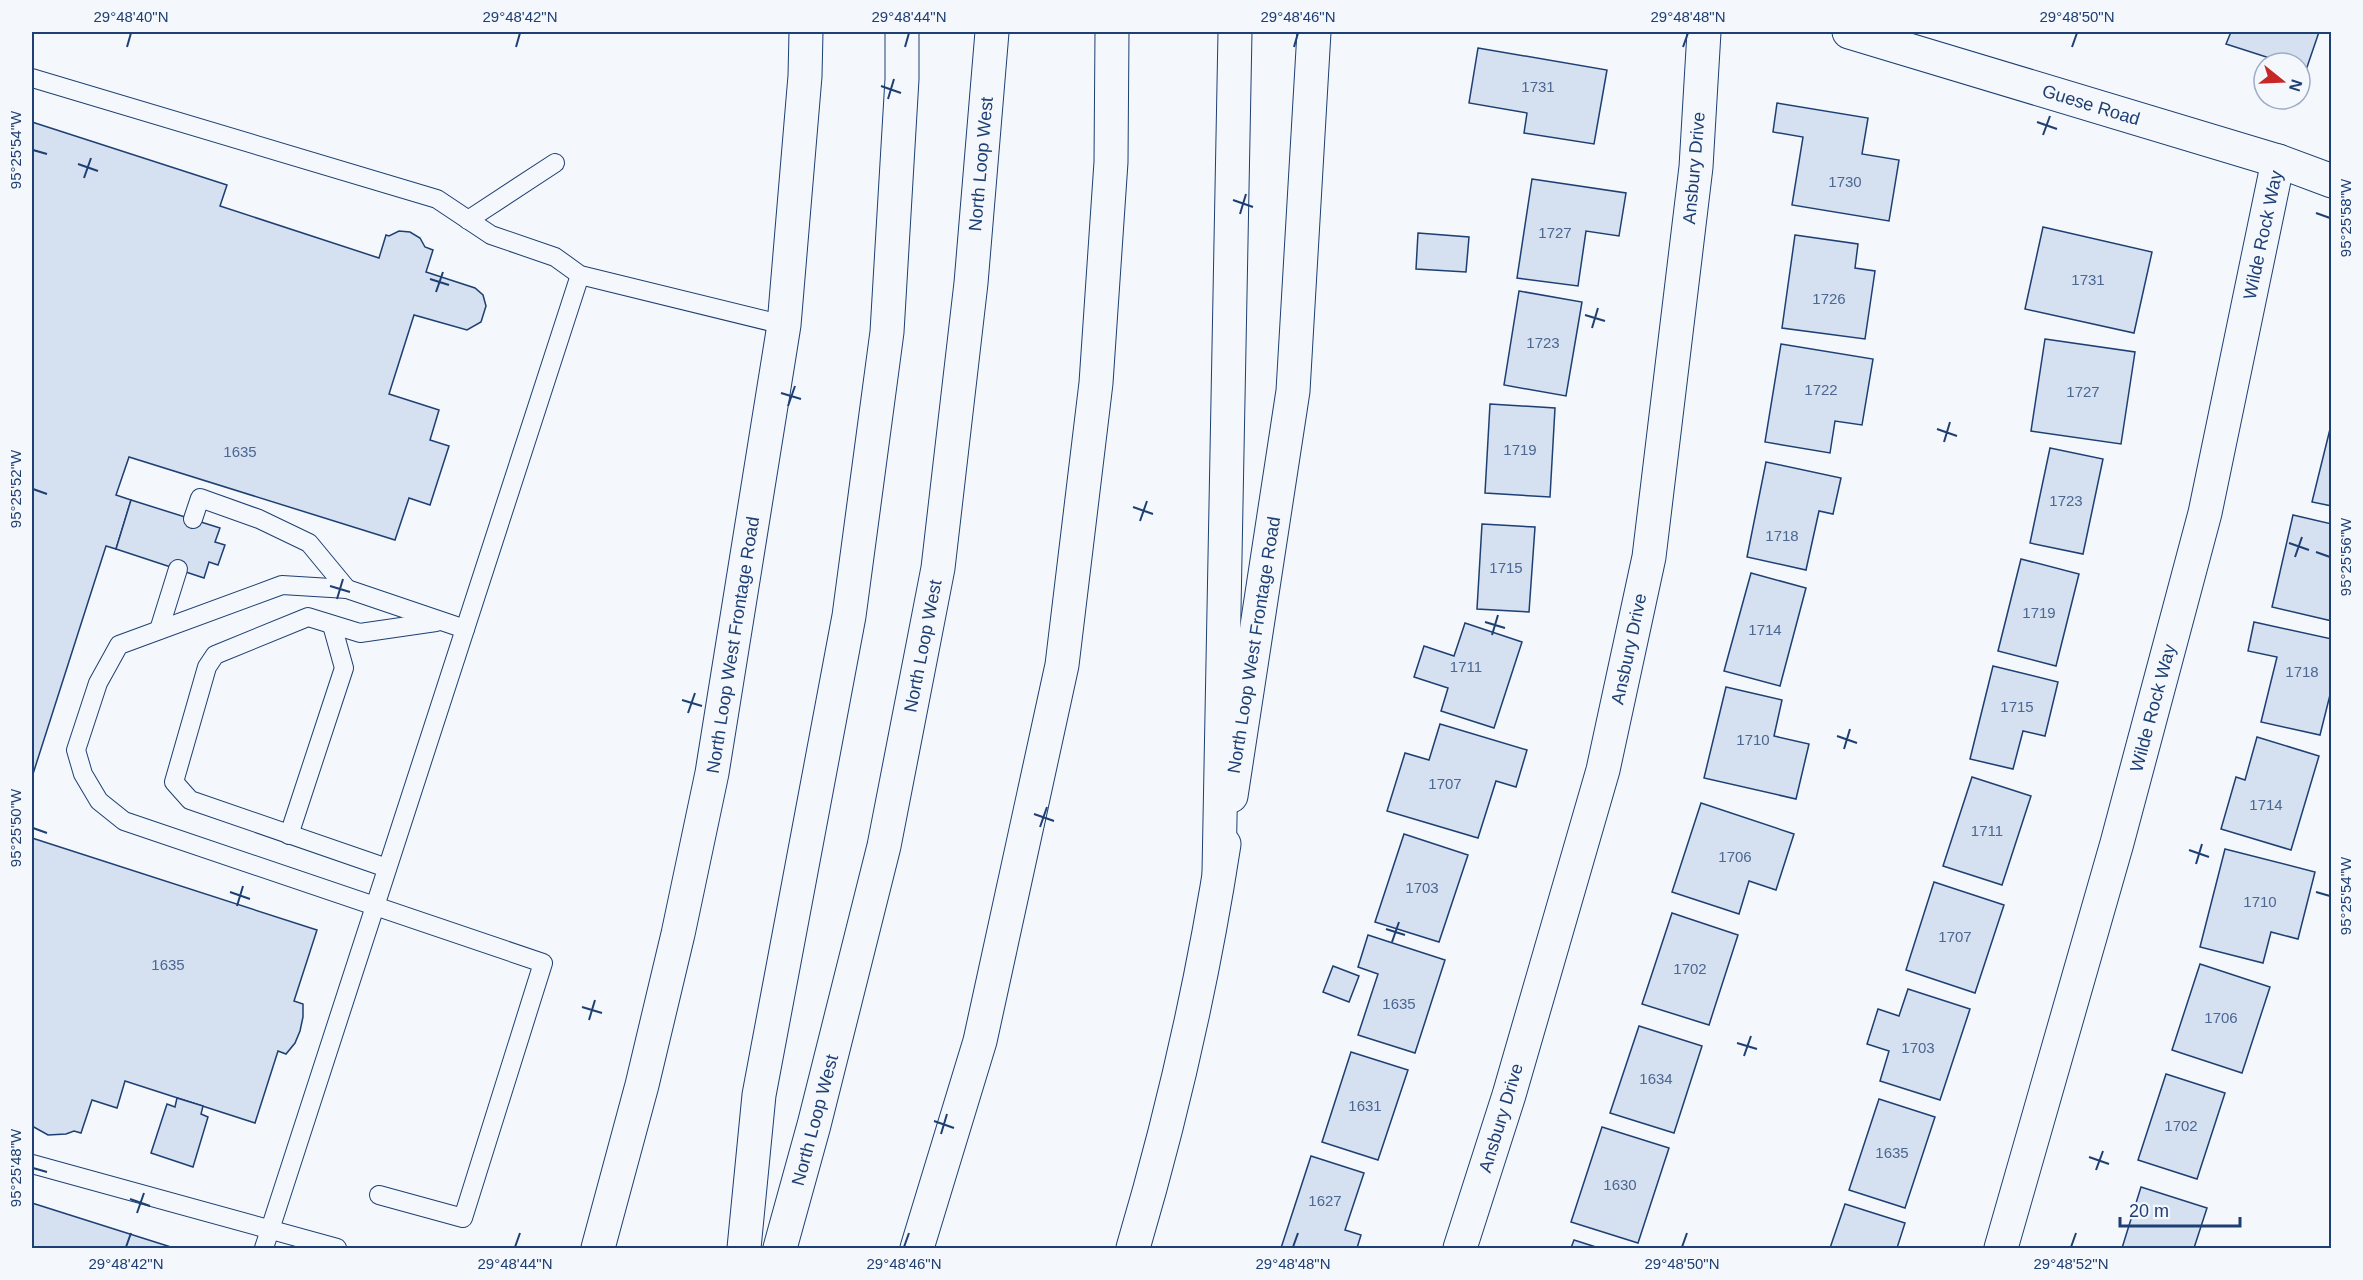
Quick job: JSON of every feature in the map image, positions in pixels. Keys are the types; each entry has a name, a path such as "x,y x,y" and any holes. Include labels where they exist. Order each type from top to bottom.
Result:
{"main road":[{"name":"North Loop West Frontage Road","path":"598,1248 642,1085 678,934 712,773 784,325 805,76 806,32"},
{"path":"744,1248 759,1095 849,616 887,332 902,79 902,32"},
{"name":"North Loop West","path":"780,1248 814,1125 884,846 938,568 971,283 992,32"},
{"path":"917,1248 980,1041 1062,665 1096,383 1111,162 1112,32"},
{"path":"1220,872 1235,32"},
{"name":"North Loop West Frontage Road","path":"1133,1248 1146,1204 1188,1030 1220,872 1293,390 1314,32"},
{"name":"Ansbury Drive","path":"1460,1248 1509,1095 1603,770 1649,557 1696,167 1704,32"},
{"name":"Guese Road","path":"1849,32 2278,162 2331,181"},
{"name":"Wilde Rock Way","path":"2001,1248 2114,854 2205,513 2278,162"}],"lane":[{"path":"32,78 437,199 491,235 555,258 580,275 784,325"},
{"path":"468,220 555,163"},
{"path":"264,1248 580,275"},
{"path":"193,519 200,498 269,524 309,543 347,589"},
{"path":"159,630 178,569"},
{"path":"379,1195 463,1218 543,963 124,821 99,801 83,774 76,750 98,683 119,645 282,585 347,589 465,629"},
{"path":"387,868 190,800 174,782 207,667 215,655 308,618 360,633 441,621"},
{"path":"289,835 344,668 332,625"},
{"path":"32,1164 337,1248"}],"building":[{"path":"2231,32 2319,32 2312,52 2252,52 2226,44"},
{"path":"1478,48 1607,70 1594,144 1524,133 1527,113 1469,103"},
{"path":"1777,103 1868,118 1862,154 1899,160 1889,221 1792,205 1803,137 1773,132"},
{"path":"32,122 227,185 220,206 379,258 386,235 389,236 399,231 410,232 420,238 425,247 433,250 426,272 475,288 483,295 486,306 481,322 467,330 414,315 389,394 439,410 430,440 449,446 430,505 409,498 395,540 129,457 116,495 131,500 116,549 106,546 32,777"},
{"path":"1532,179 1626,193 1619,236 1586,231 1578,286 1517,278"},
{"path":"2043,227 2152,252 2134,333 2025,309"},
{"path":"1418,233 1469,237 1466,272 1416,269"},
{"path":"1795,235 1858,244 1855,268 1875,271 1865,339 1782,328"},
{"path":"1519,291 1582,302 1566,396 1504,385"},
{"path":"2045,339 2135,352 2121,444 2031,431"},
{"path":"1781,344 1873,359 1862,425 1835,421 1830,453 1765,442"},
{"path":"1490,404 1555,408 1550,497 1485,493"},
{"path":"2332,421 2332,506 2312,502"},
{"path":"2050,448 2103,459 2083,554 2030,543"},
{"path":"1766,462 1841,478 1833,514 1819,511 1806,570 1747,557"},
{"path":"131,500 220,528 215,542 225,545 218,565 209,562 204,578 116,549"},
{"path":"2293,515 2332,524 2332,621 2272,607"},
{"path":"1482,524 1535,527 1529,612 1477,609"},
{"path":"2021,559 2079,574 2056,666 1998,651"},
{"path":"1751,573 1806,588 1780,686 1724,671"},
{"path":"2254,622 2332,639 2332,687 2320,735 2261,722 2277,657 2248,651"},
{"path":"1465,623 1522,642 1494,728 1441,711 1448,688 1414,677 1424,646 1454,656"},
{"path":"1993,666 2058,682 2045,736 2023,731 2013,769 1970,759"},
{"path":"1726,687 1782,700 1774,736 1809,744 1796,799 1704,778"},
{"path":"1440,724 1527,750 1516,787 1496,781 1478,838 1387,811 1405,753 1429,760"},
{"path":"2257,737 2319,756 2291,850 2221,829 2236,777 2245,780"},
{"path":"1972,777 2031,796 2002,885 1943,866"},
{"path":"1701,803 1794,834 1776,890 1749,881 1739,914 1672,892"},
{"path":"1404,834 1468,855 1439,942 1375,922"},
{"path":"32,838 317,930 294,1001 303,1004 300,1031 295,1043 286,1054 278,1051 255,1123 125,1081 117,1108 92,1100 81,1133 74,1131 48,1135 32,1126"},
{"path":"2225,849 2315,872 2298,939 2271,932 2263,963 2200,947"},
{"path":"1934,882 2004,905 1975,993 1906,970"},
{"path":"1672,913 1738,935 1709,1025 1642,1004"},
{"path":"1368,935 1445,960 1415,1053 1358,1035 1378,974 1358,967"},
{"path":"2200,964 2270,987 2242,1073 2172,1050"},
{"path":"1333,966 1359,976 1349,1002 1323,992"},
{"path":"1908,989 1970,1009 1940,1100 1880,1081 1889,1051 1867,1044 1878,1009 1899,1016"},
{"path":"1639,1026 1702,1046 1674,1133 1610,1113"},
{"path":"1351,1052 1408,1070 1378,1160 1322,1142"},
{"path":"2166,1074 2225,1093 2197,1179 2138,1160"},
{"path":"177,1098 203,1106 201,1114 208,1117 193,1167 151,1153 167,1104 175,1107"},
{"path":"1879,1099 1935,1117 1905,1208 1849,1190"},
{"path":"1602,1127 1669,1148 1638,1243 1571,1222"},
{"path":"1311,1156 1364,1173 1345,1230 1361,1235 1357,1248 1281,1248"},
{"path":"2141,1187 2207,1208 2194,1248 2122,1248"},
{"path":"32,1203 174,1248 32,1248"},
{"path":"1845,1204 1905,1223 1897,1248 1830,1248"},
{"path":"1574,1240 1599,1248 1571,1248"}]}
